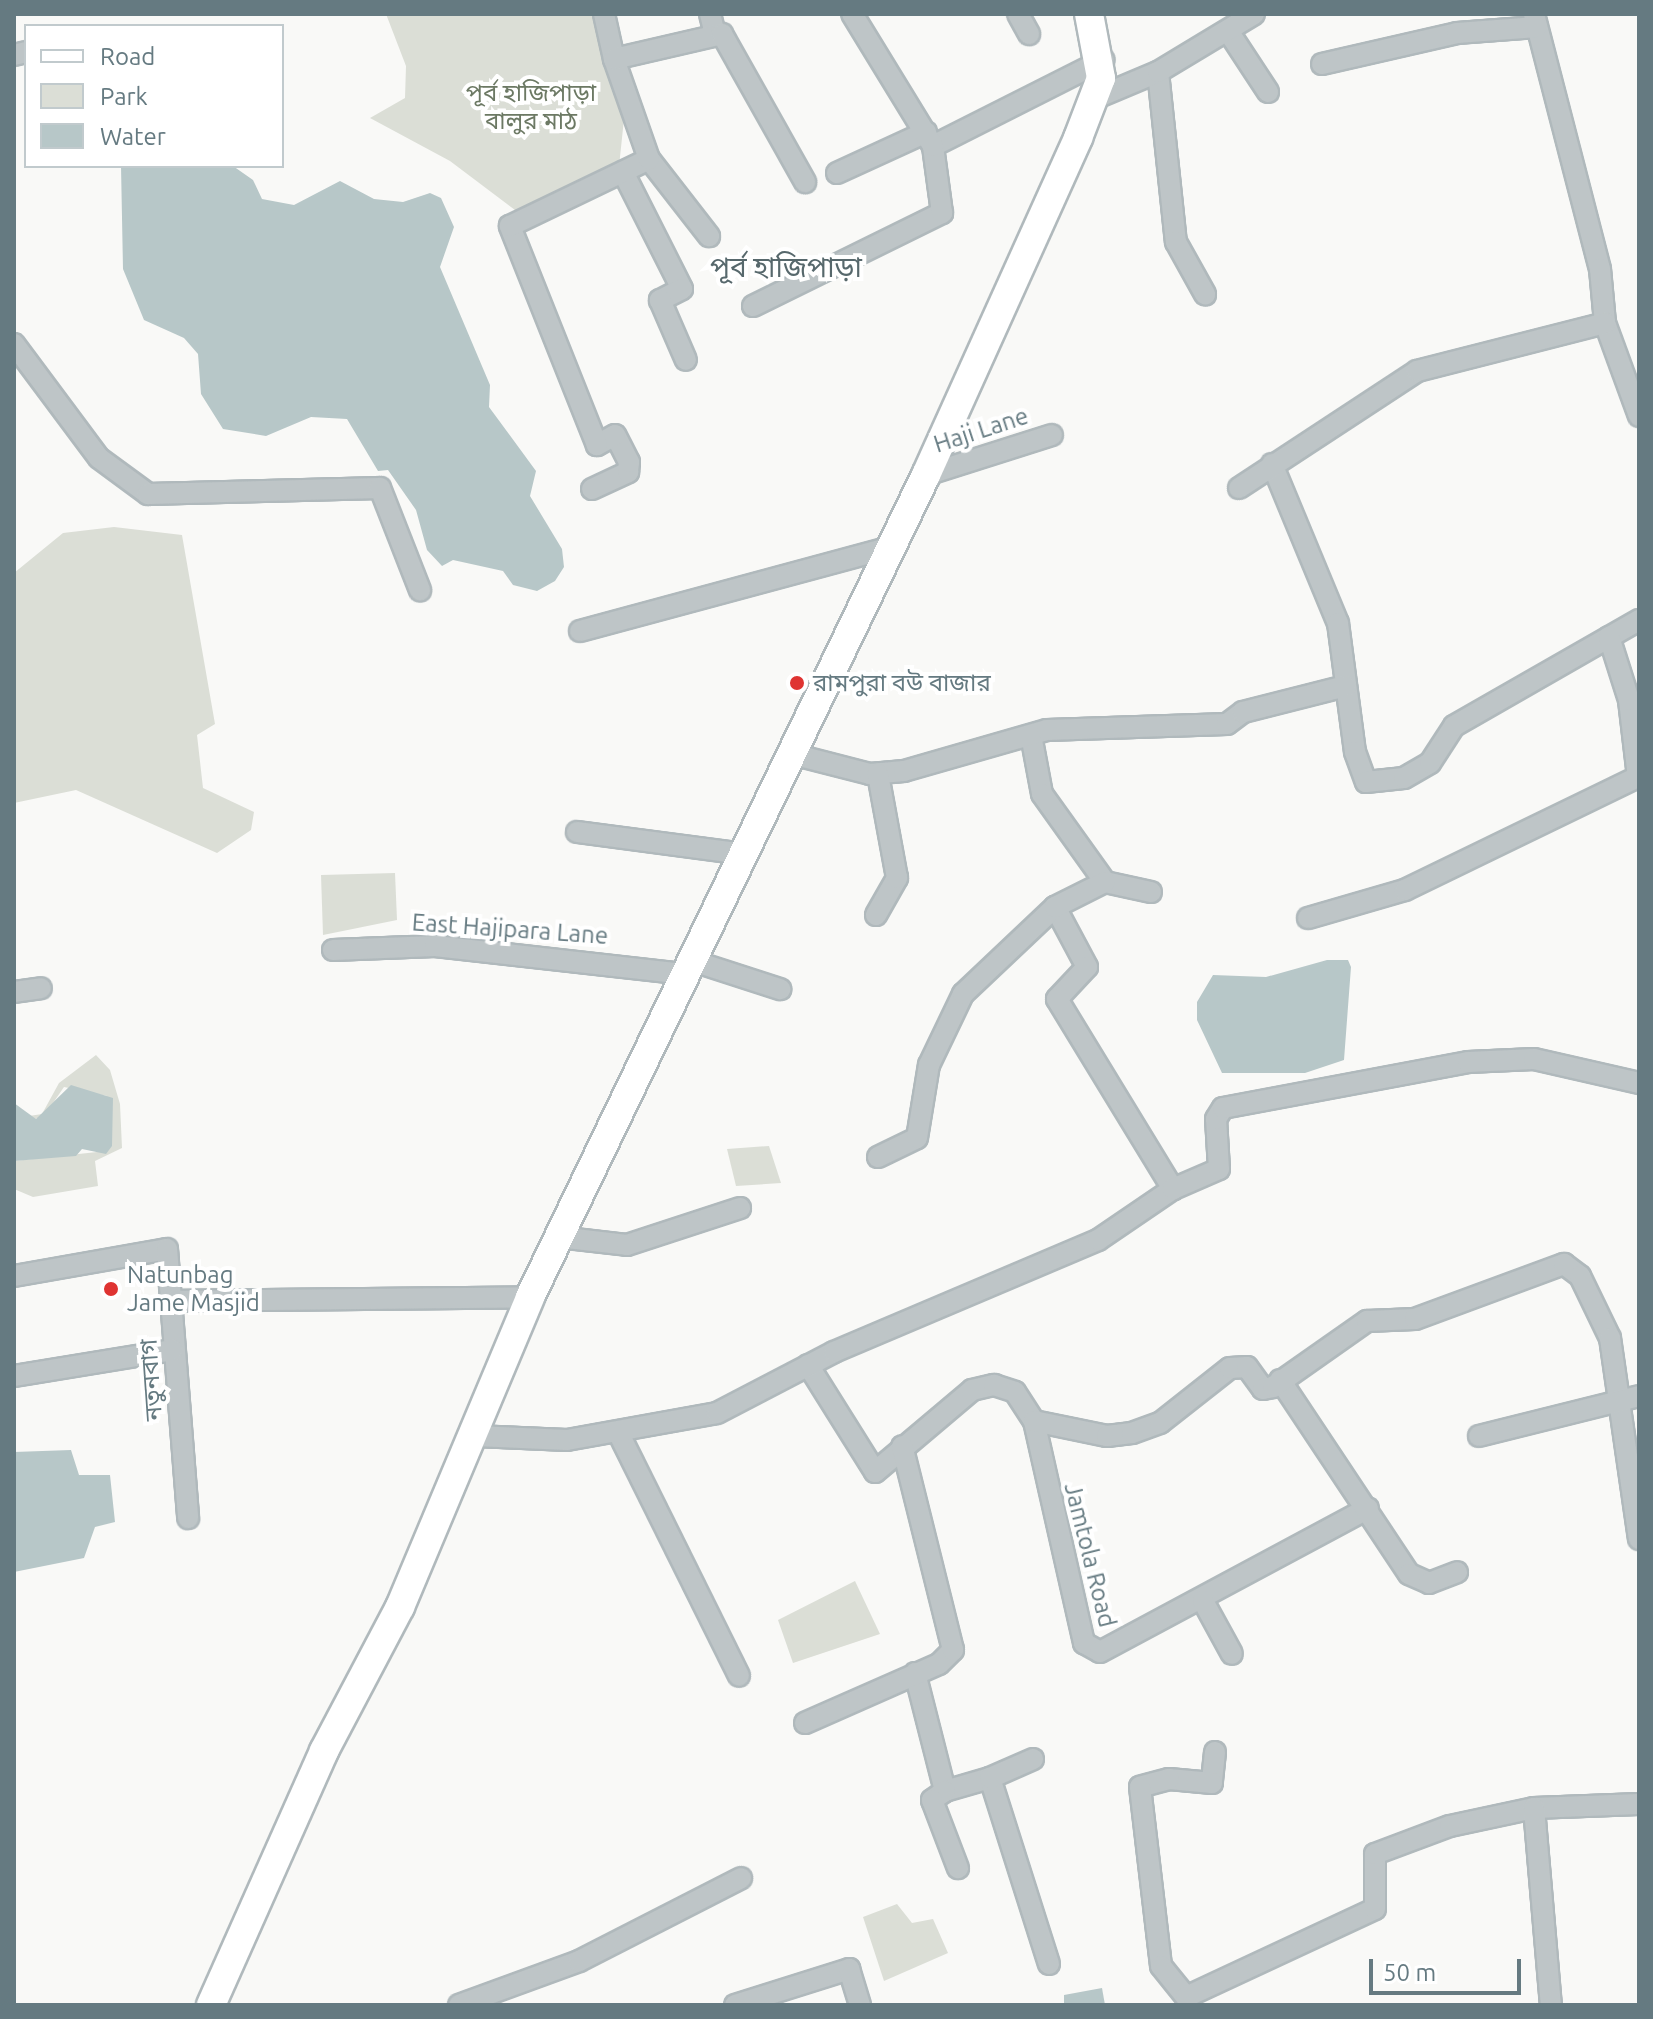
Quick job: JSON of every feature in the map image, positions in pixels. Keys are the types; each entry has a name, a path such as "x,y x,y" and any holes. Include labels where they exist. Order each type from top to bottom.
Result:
{"street":[{"path":"604,14 614,59 649,159 709,236"},
{"path":"710,14 715,34 768,106 805,182"},
{"path":"753,306 942,213 929,139 852,14"},
{"path":"1018,14 1029,34"},
{"path":"211,2005 476,1436 530,1297 686,967 744,854 926,475 1096,98 1103,60 1089,14"},
{"path":"1096,98 1158,72 1254,14"},
{"path":"1322,64 1457,33 1535,20 1600,269 1605,323 1639,416"},
{"path":"1228,31 1268,92"},
{"path":"614,59 715,34"},
{"path":"837,173 929,139 1103,60"},
{"path":"1158,72 1176,242 1205,294"},
{"path":"592,489 628,472 629,462 615,435 597,445 510,226 649,159"},
{"path":"623,172 682,289 660,300 686,360"},
{"path":"1239,488 1417,371 1605,323"},
{"path":"14,344 99,458 148,494 380,488 420,590"},
{"name":"Haji Lane","path":"926,475 1052,435"},
{"path":"1272,464 1338,623 1359,767 1366,782 1386,783 1430,763 1454,726 1639,620"},
{"path":"580,631 892,547"},
{"path":"1308,918 1405,890 1638,777 1629,700 1609,637"},
{"path":"792,754 878,774 1031,735 1227,724 1243,712 1346,686"},
{"path":"1031,735 1042,794 1105,882"},
{"path":"876,915 897,878 878,774"},
{"path":"577,832 744,854"},
{"path":"878,1157 917,1138 929,1065 963,994 1055,907 1105,882 1151,892"},
{"path":"1055,907 1087,967 1057,999 1173,1189"},
{"name":"East Hajipara Lane","path":"333,950 450,947 686,967 780,989"},
{"path":"14,992 41,988"},
{"path":"476,1436 540,1441 618,1432 717,1413 808,1365 1098,1240 1173,1189 1224,1163 1216,1119 1223,1108 1468,1062 1534,1059 1639,1083"},
{"path":"558,1237 627,1245 740,1208"},
{"name":"নতুনবাগ","path":"14,1276 167,1249 188,1518"},
{"path":"1034,1421 1107,1436 1132,1433 1160,1423 1230,1368 1247,1367 1263,1389 1367,1321 1415,1319 1553,1263 1580,1276 1610,1338 1630,1397 1639,1539"},
{"path":"173,1301 530,1297"},
{"path":"14,1376 173,1350"},
{"name":"Jamtola Road","path":"808,1365 869,1471 882,1472 902,1446 972,1390 994,1385 1015,1392 1034,1421 1084,1643 1100,1652 1203,1601 1368,1508"},
{"path":"1280,1380 1368,1508 1409,1574 1429,1583 1457,1572"},
{"path":"1479,1436 1630,1397"},
{"path":"618,1432 739,1676"},
{"path":"805,1723 948,1659 955,1644 902,1446"},
{"path":"1203,1601 1232,1654"},
{"path":"915,1673 945,1791"},
{"path":"1215,1752 1212,1783 1169,1779 1140,1787 1161,1966 1179,2001 1375,1909 1375,1854 1450,1826 1534,1808 1639,1804"},
{"path":"958,1868 932,1800 945,1791 990,1778 1033,1759"},
{"path":"990,1778 1049,1964"},
{"path":"1534,1808 1551,2005"},
{"path":"459,2005 593,1954 741,1878"},
{"path":"735,2005 849,1969 860,2005"}],"green space":[{"name":"পূর্ব হাজিপাড়া বালুর মাঠ","path":"386,14 610,14 626,100 618,176 519,213 450,161 370,118 405,98 406,66"},
{"path":"114,527 182,535 215,724 197,735 203,788 254,812 251,830 217,853 76,790 14,803 14,573 63,533"},
{"path":"395,873 397,920 323,935 321,875"},
{"path":"96,1055 110,1070 120,1104 122,1148 95,1161 98,1186 33,1197 14,1189 14,1161 97,1152 107,1096 64,1087 44,1116 35,1119 21,1114 14,1103 29,1116 42,1114 59,1083"},
{"path":"769,1146 781,1183 736,1186 727,1149"},
{"path":"855,1581 880,1634 793,1663 778,1620"},
{"path":"897,1904 912,1923 933,1919 948,1953 884,1981 863,1917"}],"water":[{"path":"121,168 236,168 253,180 262,199 294,205 340,181 374,199 403,202 430,193 441,198 454,227 440,267 490,385 489,407 536,471 530,496 562,549 564,567 555,581 537,591 513,585 503,571 453,560 442,566 427,550 416,510 388,470 378,471 347,419 311,417 266,436 223,429 201,394 198,354 184,338 144,320 123,269"},
{"path":"1327,960 1348,960 1351,967 1344,1060 1305,1073 1222,1073 1197,1020 1197,1002 1213,975 1266,977"},
{"path":"71,1085 113,1098 112,1146 106,1154 82,1149 76,1156 14,1161 14,1103 36,1119"},
{"path":"71,1450 79,1475 110,1475 115,1522 95,1527 84,1558 14,1572 14,1452"},
{"path":"1102,1988 1105,2005 1064,2005 1064,1995"}],"place":[{"name":"রামপুরা বউ বাজার","path":"797,683"},
{"name":"Natunbag Jame Masjid","path":"111,1289"}],"district":[{"name":"পূর্ব হাজিপাড়া","path":"786,267"}]}
